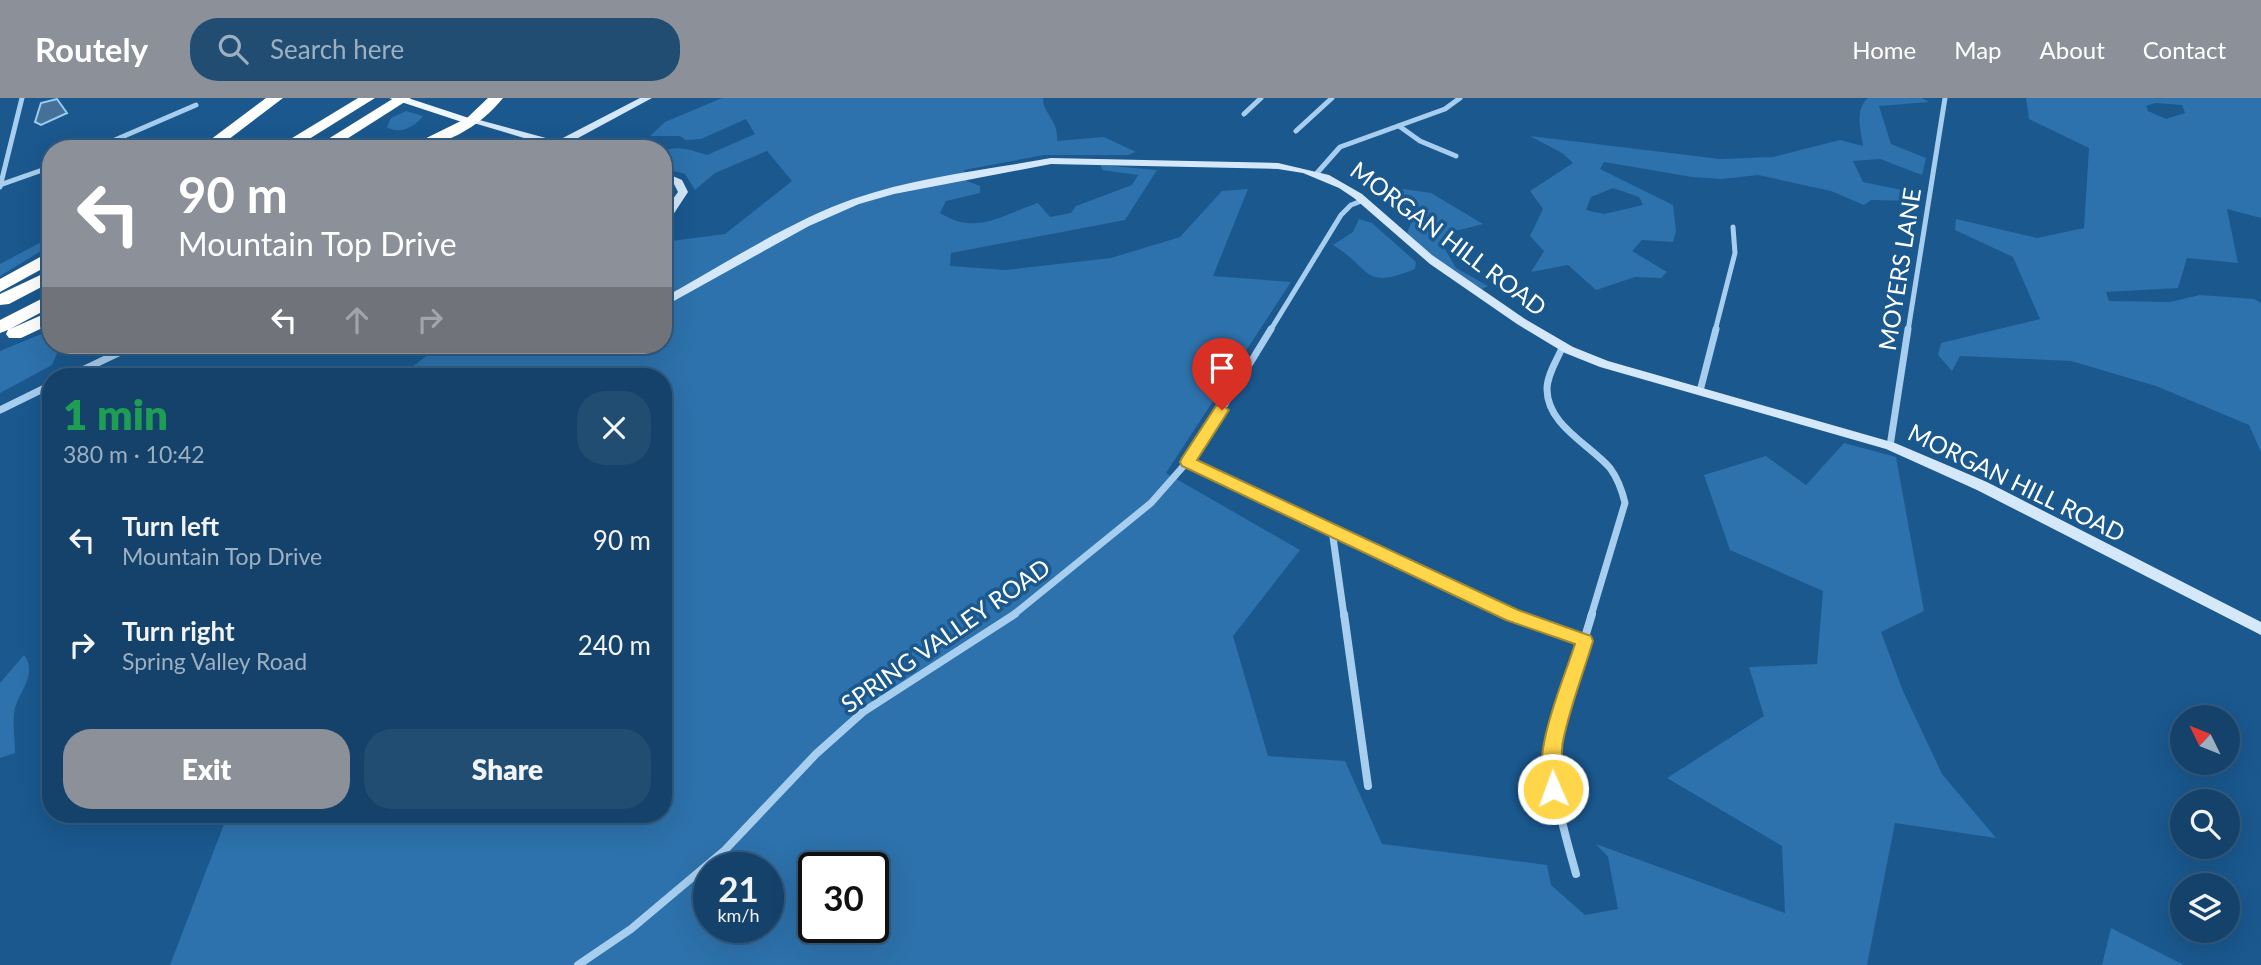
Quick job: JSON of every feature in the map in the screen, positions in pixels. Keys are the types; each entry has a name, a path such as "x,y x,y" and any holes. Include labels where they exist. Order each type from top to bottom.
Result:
{"highway":[{"path":"297,140 368,98"},
{"path":"335,140 404,98"},
{"path":"431,140 472,121 496,98"},
{"path":"219,140 276,99"},
{"path":"0,287 42,261"},
{"path":"0,302 42,280"},
{"path":"0,327 42,305"},
{"path":"0,341 42,321"}],"main road":[{"path":"395,98 532,140"},
{"path":"567,140 647,98"},
{"name":"MORGAN HILL ROAD","path":"672,298 824,215 883,194 1034,163 1066,160 1278,166 1317,173 1345,185 1425,255 1536,333 1562,348 1604,364 1890,446 1982,486 2261,629"},
{"path":"672,179 678,182 683,192 672,208"}],"street":[{"path":"0,186 22,98"},
{"path":"1244,114 1261,98"},
{"path":"1296,131 1332,98"},
{"path":"1317,173 1340,147 1445,109 1460,98"},
{"name":"MOYERS LANE","path":"1890,446 1945,98"},
{"path":"115,140 196,105"},
{"path":"1399,126 1420,141 1456,156"},
{"path":"0,186 42,170"},
{"name":"SPRING VALLEY ROAD","path":"578,965 636,925 725,850 816,754 863,712 1038,597 1146,507 1188,462 1341,215 1351,205 1364,200"},
{"path":"1700,391 1735,253 1733,227"},
{"path":"1562,348 1547,385 1550,405 1564,424 1611,467 1624,498 1623,515 1556,733 1550,771 1576,874"},
{"path":"86,368 116,354"},
{"path":"0,410 42,389"},
{"path":"1188,462 1521,619 1584,641"},
{"path":"1332,530 1368,786"}],"shaded area":[{"path":"722,98 1043,98 1045,109 1056,127 1057,141 1104,137 1136,152 1128,155 1044,155 964,170 967,181 980,186 980,193 946,201 940,213 966,223 1000,218 1038,203 1050,217 1071,213 1076,206 1132,185 1138,175 1102,170 1101,165 1157,170 1125,220 951,253 950,266 1006,270 1111,258 1180,237 1222,191 1248,189 1213,276 1291,282 1166,473 1300,550 1233,636 1268,756 1345,761 1382,844 1547,865 1551,885 1585,915 1618,909 1608,857 1596,844 1785,913 1782,846 1667,778 1764,716 1749,667 1817,664 1823,591 1730,550 1704,475 1766,456 1806,485 1844,443 1896,457 1924,611 1881,632 1903,691 1942,774 1996,838 1895,823 1867,965 170,965 224,823 672,823 672,368 411,368 429,354 672,354 672,241 725,234 792,181 767,151 715,173 695,190 685,174 672,170 672,149 679,148 707,155 755,134 746,119 701,139 686,140 680,136 650,136 665,122"},
{"path":"1868,98 1922,98 1929,102 1879,106 1891,144 1926,158 1922,175 1880,159 1853,161 1863,182 1916,193 1916,201 1871,200 1864,205 1831,191 1758,175 1722,179 1692,177 1604,162 1600,169 1673,205 1676,231 1673,242 1642,240 1632,251 1667,272 1661,278 1635,277 1596,290 1568,265 1531,272 1544,251 1530,236 1543,209 1530,191 1573,163 1562,153 1530,136 1720,159 1773,157 1840,140 1863,146 1859,121","holes":["1613,188 1639,197 1643,205 1604,214 1586,210 1591,197"]},
{"path":"2026,98 2261,98 2261,218 2227,209 2238,263 2187,258 2178,288 2106,292 2109,301 2170,302 2200,295 2254,299 2261,303 2261,452 2249,425 2156,386 2071,361 1960,356 1952,371 1938,355 1941,343 2040,319 2013,257 1955,230 1956,219 2037,238 2084,228 2089,148 2029,119","holes":["2155,103 2182,105 2185,113 2166,119 2148,111 2146,106"]},
{"path":"57,99 67,113 41,125 35,122 41,103"},
{"path":"406,111 423,116 406,129 387,127 391,118"},
{"path":"1397,188 1431,193 1483,224 1448,233 1445,249 1456,268 1488,286 1482,289 1423,249 1407,233 1413,218 1390,201"},
{"path":"1359,219 1372,223 1416,262 1415,269 1386,278 1370,275 1333,245 1353,232"},
{"path":"42,242 42,250 0,276 0,264"},
{"path":"42,334 42,354 57,354 52,365 0,393 0,351"},
{"path":"24,655 28,662 29,675 15,708 15,753 0,758 0,683"},
{"path":"2111,928 2184,965 2102,965"}],"route":[{"path":"1222,410 1188,462 1512,615 1584,641 1554,740 1550,771 1553,789"}]}
